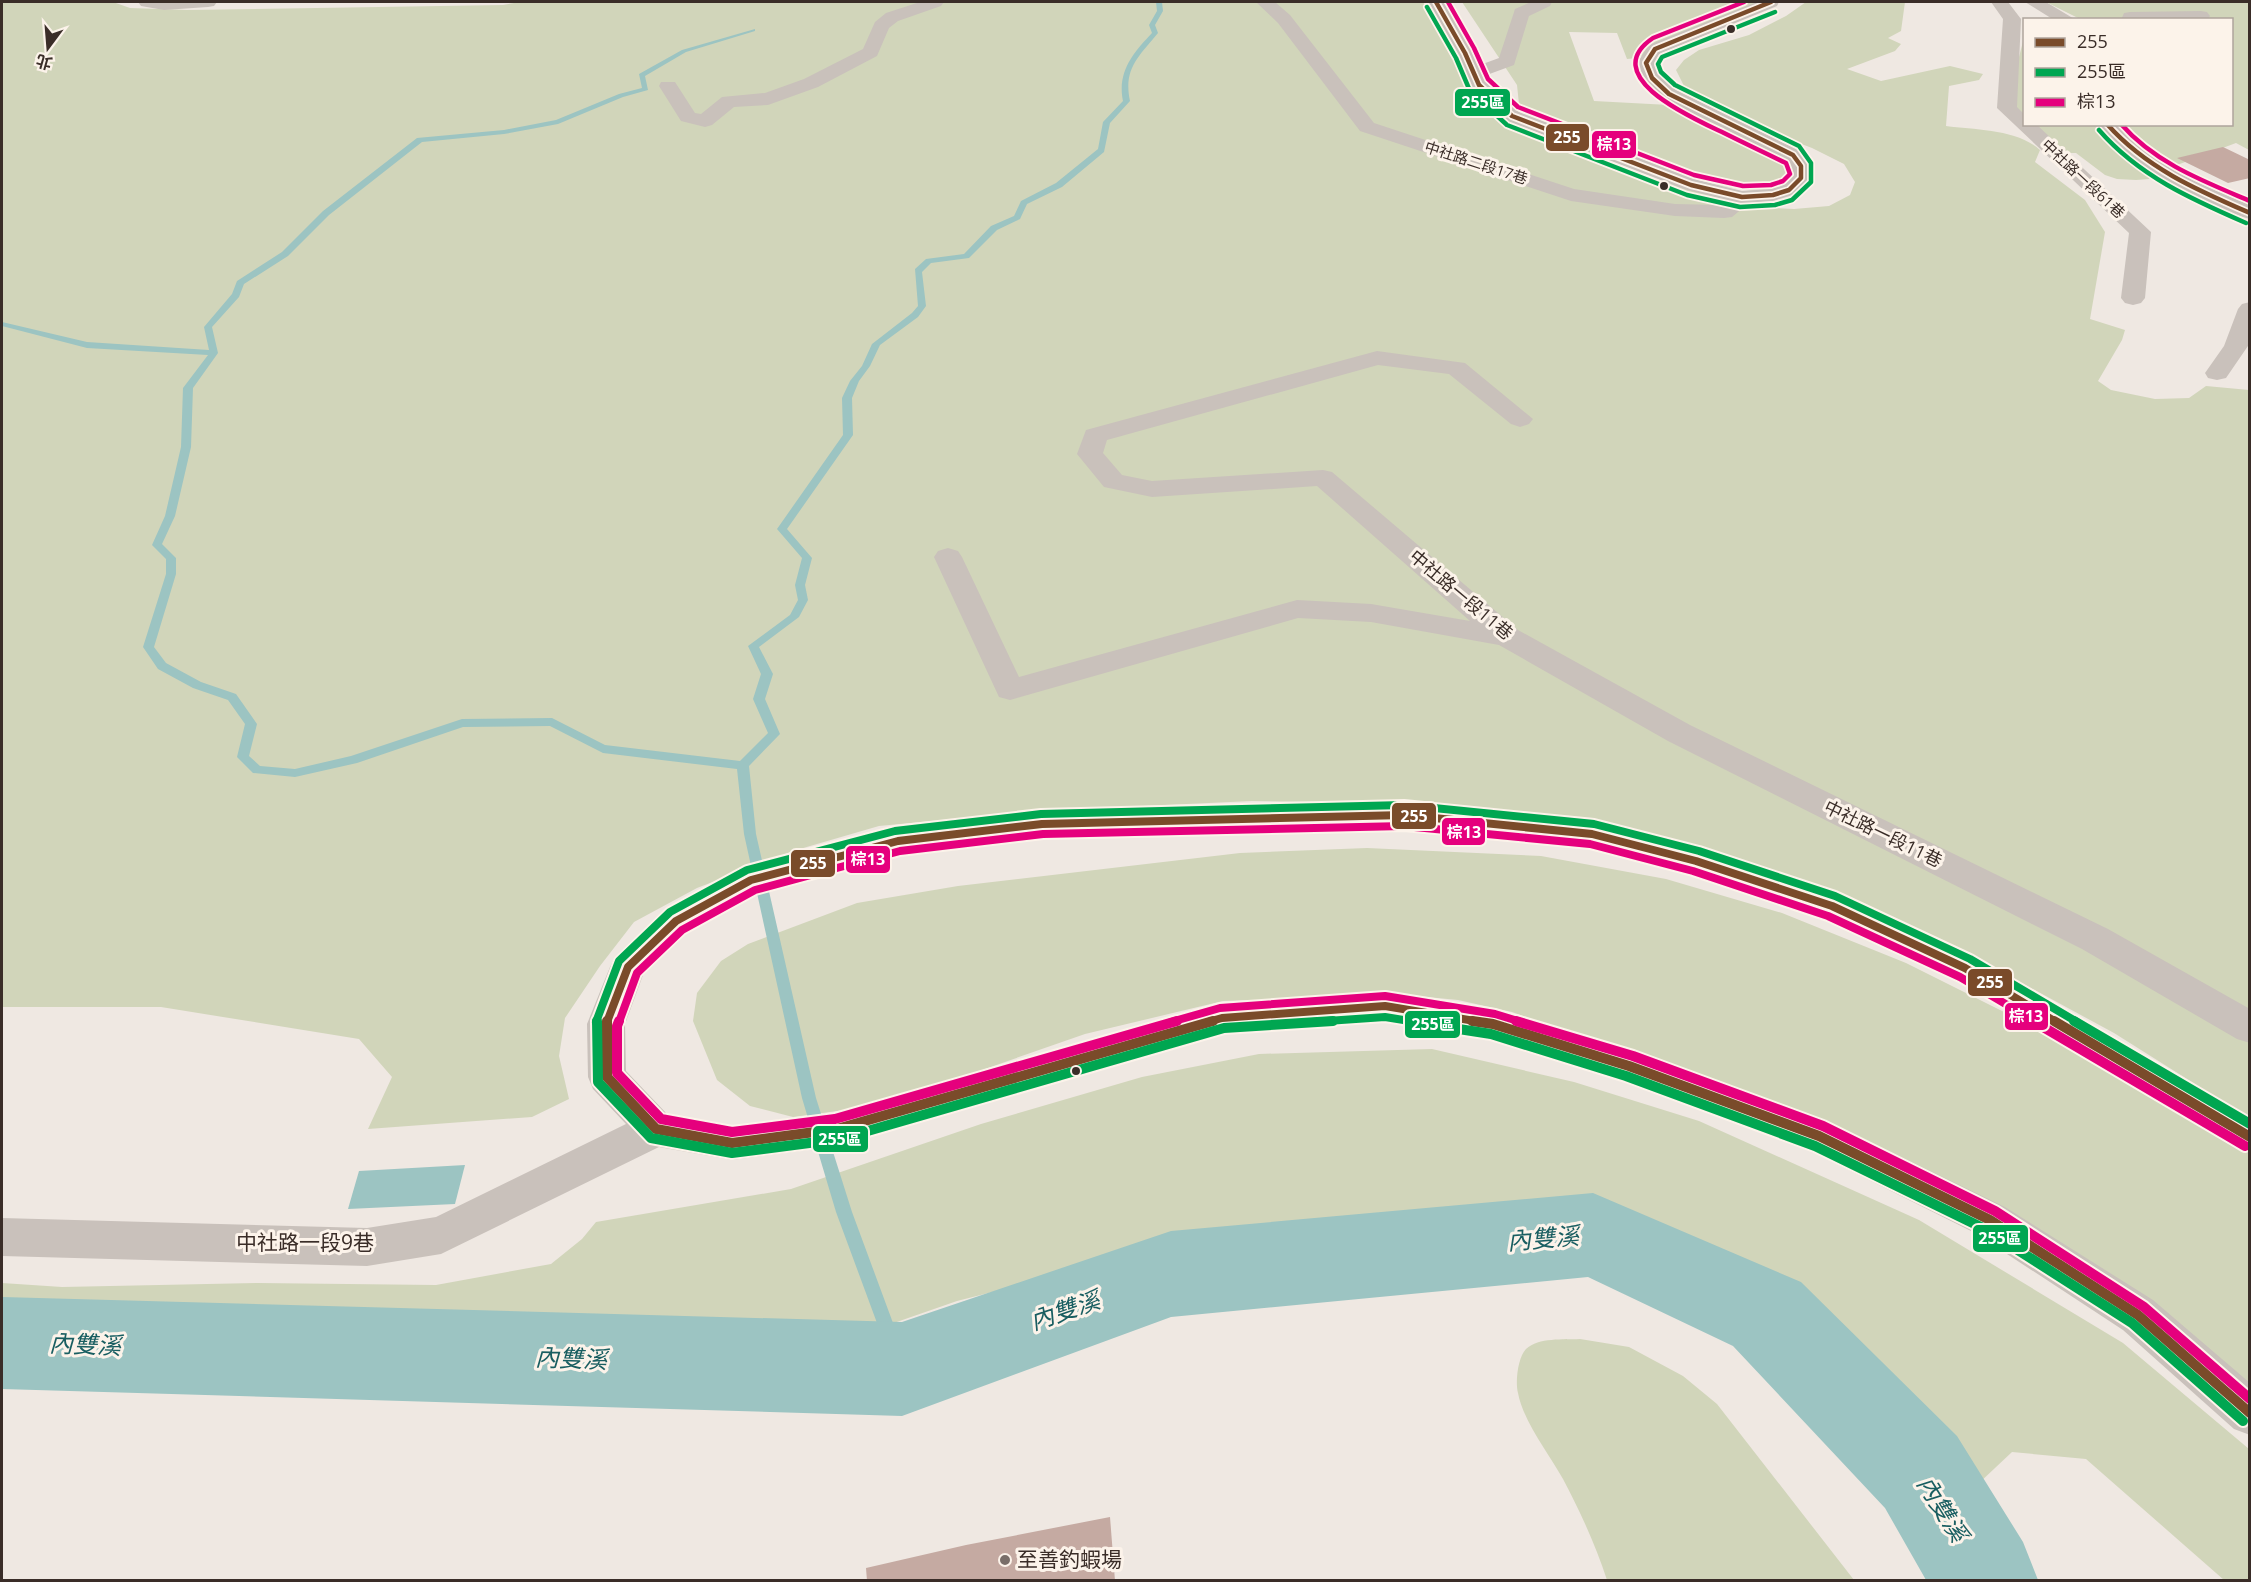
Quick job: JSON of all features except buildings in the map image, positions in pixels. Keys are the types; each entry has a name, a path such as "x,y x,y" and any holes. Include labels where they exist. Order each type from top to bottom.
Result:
{"street":[{"path":"147,2 164,5 208,2"},
{"path":"668,86 688,117 705,120 729,101 768,99 810,83 871,52 881,26 892,17 935,2"},
{"name":"中社路二段17巷","path":"1264,2 1284,19 1367,127 1571,195 1676,210 1724,212 1742,197"},
{"path":"1436,2 1465,53 1479,85 1512,116 1691,185 1742,197 1773,195 1789,189 1801,178 1801,166 1793,155 1775,145 1669,94 1652,78 1646,63 1655,49 1771,2"},
{"path":"1473,75 1507,61 1521,13 1544,2"},
{"name":"中社路一段61巷","path":"1999,2 2012,19 2007,108 2023,123"},
{"path":"2034,2 2064,18"},
{"path":"2130,18 2201,16"},
{"name":"中社路一段61巷","path":"2026,126 2140,232 2133,298"},
{"path":"2109,126 2135,153 2203,192 2250,213"},
{"path":"2217,374 2236,347 2250,309"},
{"name":"中社路一段11巷","path":"1520,418 1456,368 1377,358 1095,435 1090,454 1113,482 1152,489 1323,477 1507,637 1679,733 2095,939 2250,1028"},
{"path":"948,557 1010,690 1297,609 1371,614 1507,637"},
{"path":"2250,1137 1965,968 1832,906 1696,861 1592,834 1404,815 1042,824 898,841 751,880 676,921 628,967 606,1024 607,1077 656,1129 732,1143 837,1129 1222,1018 1385,1006 1493,1024 1629,1066 1819,1136 1990,1220 2138,1315 2250,1413"},
{"name":"中社路一段9巷","path":"2,1237 367,1247 431,1237 452,1230 656,1129"}],"green space":[{"path":"2,2 113,2 130,8 187,10 503,5 520,2 1423,2 1461,67 1475,97 1492,111 1556,143 1649,178 1757,207 1794,209 1829,206 1850,195 1855,182 1844,164 1812,148 1755,126 1712,103 1684,86 1676,70 1684,60 1699,50 1749,35 1786,16 1806,2 1905,2 1901,31 1888,38 1901,44 1895,51 1847,69 1881,81 1950,66 1983,74 1979,80 1949,86 1946,126 2008,134 2031,143 2040,150 2035,162 2085,200 2105,232 2090,319 2125,330 2122,340 2098,381 2111,390 2155,399 2189,398 2206,386 2249,390 2249,1118 2114,1033 1959,949 1845,896 1705,850 1593,822 1448,804 1252,801 1035,811 879,826 793,851 697,888 634,922 600,966 565,1018 559,1056 569,1099 532,1117 368,1129 392,1077 359,1039 161,1007 2,1007"},
{"path":"1462,2 1761,2 1637,58 1627,59 1617,33 1569,32 1594,101 1669,105 1698,114 1778,149 1793,163 1794,174 1785,185 1777,189 1755,191 1714,183 1672,169 1530,111 1519,104 1517,85"},
{"path":"2046,2 2249,2 2249,150 2236,143 2177,165 2123,126 2233,126 2233,18 2078,18"},
{"path":"2023,41 2023,119 2014,102 2016,69"},
{"path":"2030,126 2098,126 2140,161 2151,176 2149,179 2117,179 2105,175 2076,153 2060,153"},
{"path":"1367,848 1541,856 1666,879 1782,913 1906,963 2046,1033 2249,1149 2249,1392 2156,1308 1675,1069 1512,1012 1458,1000 1406,995 1223,1001 1085,1034 916,1093 845,1110 793,1117 750,1106 717,1080 693,1021 697,993 721,961 748,944 857,903 958,886 1240,853"},
{"path":"1432,1049 1574,1082 1699,1121 1919,1220 2123,1343 2249,1449 2249,1580 2224,1580 2086,1459 2012,1452 1978,1484 1911,1440 1844,1364 1770,1307 1698,1259 1624,1224 1528,1216 1326,1240 1133,1256 957,1301 868,1332 776,1351 2,1333 2,1283 62,1287 258,1283 436,1285 551,1264 582,1239 596,1222 791,1189 981,1124 1142,1077 1259,1054"},
{"path":"1559,1339 1580,1339 1629,1347 1683,1376 1717,1404 1854,1580 1607,1580 1598,1554 1563,1479 1525,1415 1517,1388 1519,1364 1523,1353 1531,1345"}],"water":[{"path":"465,1165 455,1204 348,1209 359,1171"}],"waterway":[{"path":"743,765 774,734 759,699 767,674 753,646 794,617 803,600 800,585 807,558 782,529 848,435 847,398 855,381 866,366 876,344 915,315 922,306 918,271 929,261 966,256 994,228 1017,217 1024,203 1059,185 1101,150 1107,122 1127,101 1125,81 1130,64 1155,33 1152,25 1160,11 1159,2"},
{"path":"214,353 208,327 236,295 240,283 285,254 326,213 420,140 504,132 558,122 621,95 646,89 641,75 684,51 753,30"},
{"path":"2,324 87,345 214,353"},
{"path":"214,353 188,388 186,447 170,516 157,545 171,558 171,574 148,647 162,666 197,685 232,697 251,724 243,757 257,770 295,773 353,760 462,723 552,722 603,749 743,765"},
{"path":"743,765 750,834 809,1098 844,1212 902,1369"},
{"name":"內雙溪","path":"2,1343 902,1369 1171,1274 1593,1235 1767,1314 1921,1472 1985,1580"}],"transit line":[{"name":"255","path":"1436,2 1465,53 1479,85 1512,116 1691,185 1742,197 1773,195 1789,190 1801,178 1801,166 1793,155 1669,94 1652,78 1646,63 1655,49 1771,2"},
{"name":"棕13","path":"1448,2 1474,48 1488,79 1518,107 1694,175 1743,186 1771,185 1783,181 1790,174 1786,163 1671,106 1644,84 1637,71 1637,57 1647,42 1653,38 1744,2"},
{"name":"255區","path":"1427,7 1456,58 1470,91 1507,125 1687,195 1740,207 1775,205 1792,200 1811,182 1811,163 1799,146 1675,85 1661,72 1658,64 1662,57 1775,12"},
{"name":"255","path":"2109,126 2121,140 2154,166 2192,187 2250,213"},
{"name":"棕13","path":"2123,126 2147,149 2163,160 2250,201"},
{"name":"255區","path":"2099,130 2113,147 2147,174 2186,196 2246,223"},
{"name":"255區","path":"2243,1421 2132,1323 1985,1229 1815,1146 1626,1076 1491,1034 1385,1017 1224,1028 840,1139 732,1153 651,1138 598,1082 596,1022 619,961 670,912 747,870 895,831 1041,814 1404,805 1594,824 1699,851 1835,896 1970,959 2250,1124"},
{"name":"255","path":"2250,1137 1965,968 1832,906 1696,861 1592,834 1404,815 1042,824 898,841 751,880 676,921 628,967 606,1024 607,1077 656,1129 732,1143 837,1129 1222,1018 1385,1006 1493,1024 1629,1066 1819,1136 1990,1220 2138,1315 2250,1413"},
{"name":"棕13","path":"2245,1146 1960,977 1828,916 1693,871 1590,844 1404,826 1043,834 900,851 755,890 682,930 637,973 617,1026 617,1073 661,1119 732,1132 835,1119 1220,1008 1385,996 1495,1014 1633,1056 1823,1126 1995,1211 2144,1307 2250,1399"}],"place":[{"name":"至善釣蝦場","path":"1005,1560"}]}
